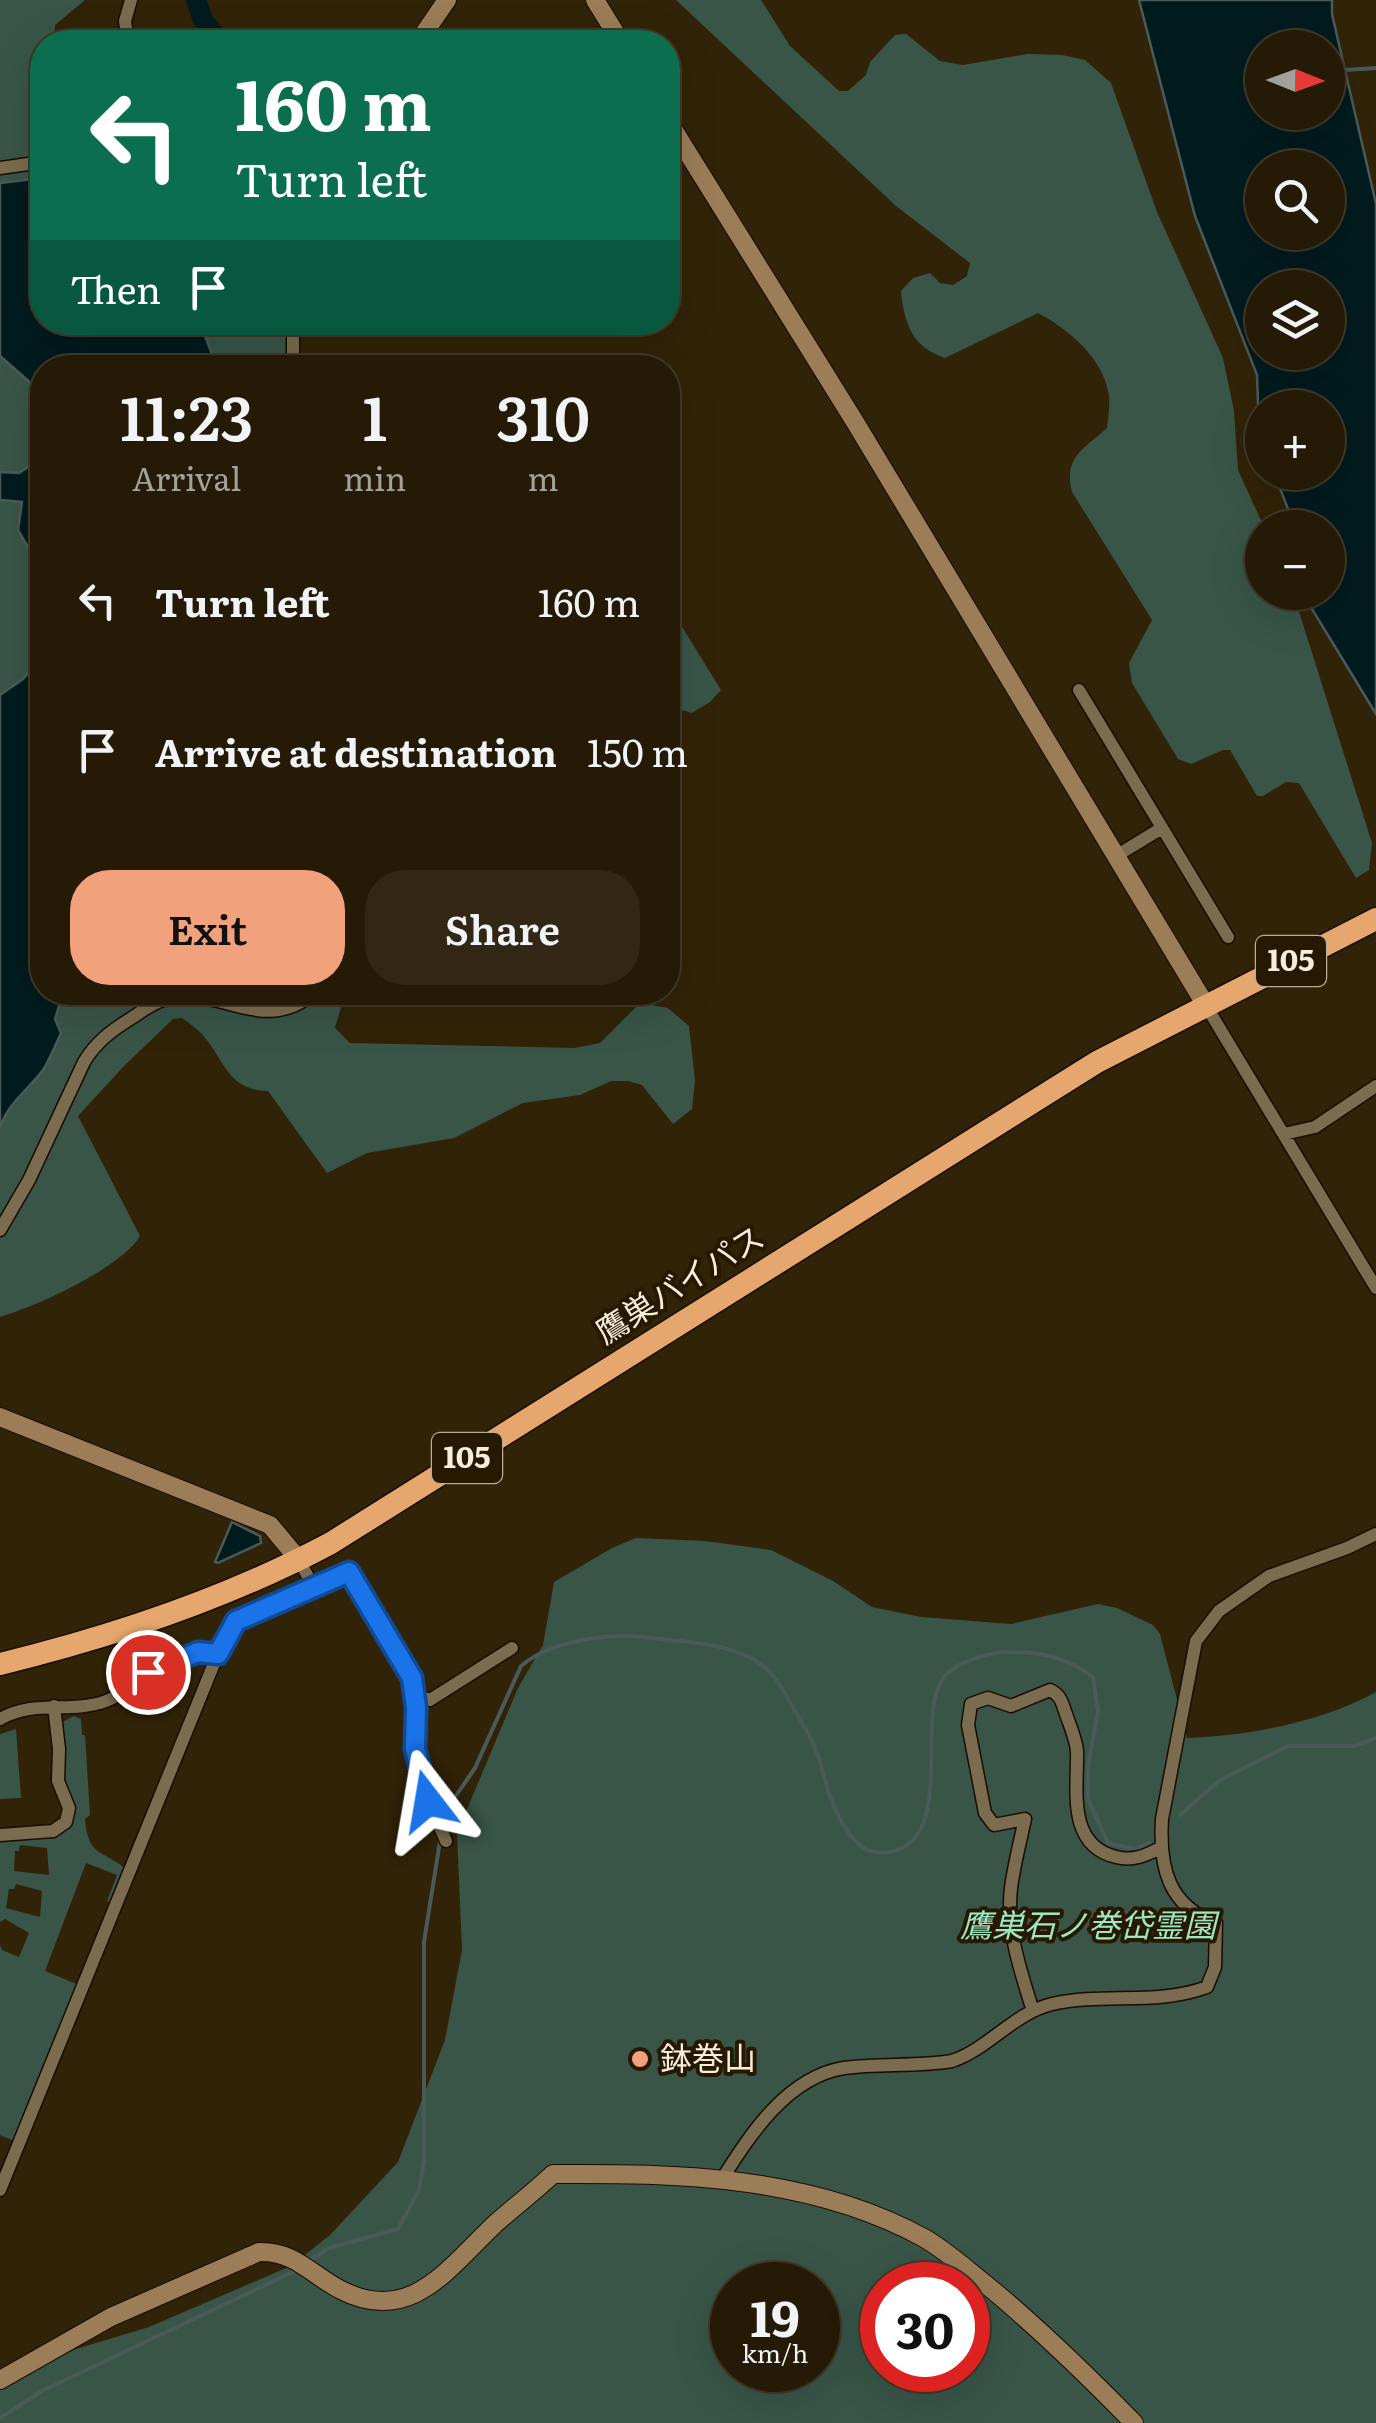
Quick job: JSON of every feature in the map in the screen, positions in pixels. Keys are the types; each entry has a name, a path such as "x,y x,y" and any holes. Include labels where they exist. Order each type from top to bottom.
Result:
{"highway":[{"name":"鷹巣バイパス","path":"0,1664 144,1624 299,1560 364,1523 1097,1062 1376,919"}],"street":[{"path":"127,30 131,0"},
{"path":"426,30 447,0"},
{"path":"595,0 614,30"},
{"path":"680,140 865,439 1376,1288"},
{"path":"0,168 30,164"},
{"path":"1079,690 1228,937"},
{"path":"1116,856 1162,828"},
{"path":"0,1230 29,1180 94,1045 156,1005"},
{"path":"230,1005 252,1011 283,1012 301,1005"},
{"path":"1284,1134 1315,1126 1376,1086"},
{"path":"0,1417 270,1525 299,1560 314,1588"},
{"path":"722,2179 750,2134 783,2100 828,2072 952,2061 971,2054 1019,2016 1033,2011 1074,2000 1156,2000 1206,1987 1214,1967 1216,1923 1195,1915 1180,1901 1165,1872 1160,1848 1196,1641 1219,1611 1269,1576 1376,1534"},
{"path":"0,2190 218,1654 236,1621 349,1572 412,1678 415,1749 428,1801 446,1841"},
{"path":"415,1695 430,1700 512,1648"},
{"path":"0,1718 26,1707 96,1704 112,1699 148,1672 181,1656 198,1652 218,1654"},
{"path":"1033,2011 1011,1918 1010,1890 1025,1819 994,1824 986,1813 968,1725 972,1704 988,1698 1011,1706 1050,1690 1055,1692 1061,1699 1077,1748 1074,1786 1077,1814 1086,1834 1096,1848 1126,1859 1160,1848"},
{"path":"0,1835 52,1831 66,1822 69,1808 58,1781 54,1706"},
{"path":"0,2380 110,2317 259,2252 280,2251 341,2290 372,2302 401,2300 425,2290 441,2277 554,2174 650,2173 722,2179 799,2192 864,2212 927,2240 1022,2314 1134,2423"}],"green space":[{"path":"0,0 85,0 55,25 55,30 30,30 30,335 293,335 293,355 30,355 30,1005 342,1005 335,1028 350,1043 575,1048 600,1043 638,1005 651,1005 668,1008 689,1026 695,1081 692,1109 673,1124 642,1085 611,1081 580,1095 523,1103 454,1138 367,1153 327,1173 268,1091 235,1079 202,1034 182,1018 173,1019 78,1116 140,1236 97,1273 56,1295 0,1317"},
{"path":"676,0 761,0 790,46 839,91 848,91 866,75 870,62 895,35 906,34 940,61 963,65 1027,54 1062,55 1085,60 1111,83 1157,212 1223,358 1234,411 1238,470 1256,510 1245,510 1245,610 1299,610 1372,843 1369,870 1356,878 1299,783 1286,782 1257,796 1230,750 1191,764 1178,759 1132,683 1129,663 1152,620 1072,492 1073,462 1107,428 1109,396 1100,369 1072,336 1038,313 945,358 925,347 908,323 901,291 913,278 930,273 940,283 953,285 967,276 970,263 896,206"},
{"path":"680,623 721,690 692,713 680,710"},
{"name":"鷹巣石ノ巻岱霊園","path":"636,1538 705,1541 771,1550 833,1581 872,1607 921,1617 1011,1624 1098,1604 1117,1608 1153,1625 1160,1634 1187,1738 1284,1725 1332,1712 1376,1692 1376,2423 0,2423 0,2372 149,2327 291,2266 330,2235 398,2162 445,2040 462,1950 457,1833 518,1688 543,1645 554,1582"},
{"path":"74,1716 81,1719 85,1735 90,1815 85,1819 89,1840 126,1869 113,1904 107,1901 117,1875 86,1863 45,1971 79,1985 17,2142 0,2135 0,1945 2,1950 19,1957 29,1933 5,1919 0,1922 0,1841 68,1826 74,1809 64,1779 62,1722","holes":["20,1845 47,1848 49,1875 14,1871 15,1851 19,1851","16,1884 42,1891 40,1917 6,1908 9,1889"]},
{"path":"16,1729 21,1798 0,1799 0,1734"}],"water":[{"path":"1139,0 1332,0 1336,30 1245,30 1245,130 1345,130 1345,70 1376,204 1376,714 1313,610 1345,610 1345,510 1288,510 1281,490 1345,490 1345,390 1258,390 1255,370 1345,370 1345,270 1245,270 1245,344 1195,216"},
{"path":"30,179 30,335 205,335 212,355 30,355 30,382 0,356 0,183"},
{"path":"30,466 30,551 18,530 22,502 0,500 0,472 19,473"},
{"path":"30,671 30,1005 59,1005 55,1019 61,1033 43,1070 12,1105 0,1128 0,695"},
{"path":"232,1522 260,1536 261,1543 215,1562"}],"waterway":[{"path":"196,0 211,30"},
{"path":"1345,70 1376,68"},
{"path":"444,1827 451,1803 475,1768 521,1666 563,1645 629,1636 729,1649 771,1673 813,1745 841,1820 861,1846 878,1852 890,1852 911,1842 923,1824 929,1801 932,1717 936,1693 945,1676 966,1662 1001,1652 1063,1660 1093,1677 1098,1711 1088,1766 1088,1800 1108,1843 1134,1849 1149,1843"},
{"path":"1180,1815 1220,1780 1288,1746 1354,1746 1376,1738"},
{"path":"310,2260 329,2248 398,2229 419,2190 424,2162 424,1942 440,1841"},
{"path":"0,2418 42,2391 299,2269"}],"place":[{"name":"鉢巻山","path":"640,2059"}],"route":[{"path":"148,1672 181,1656 198,1652 218,1654 236,1621 349,1572 412,1678 415,1749 428,1801"}]}
